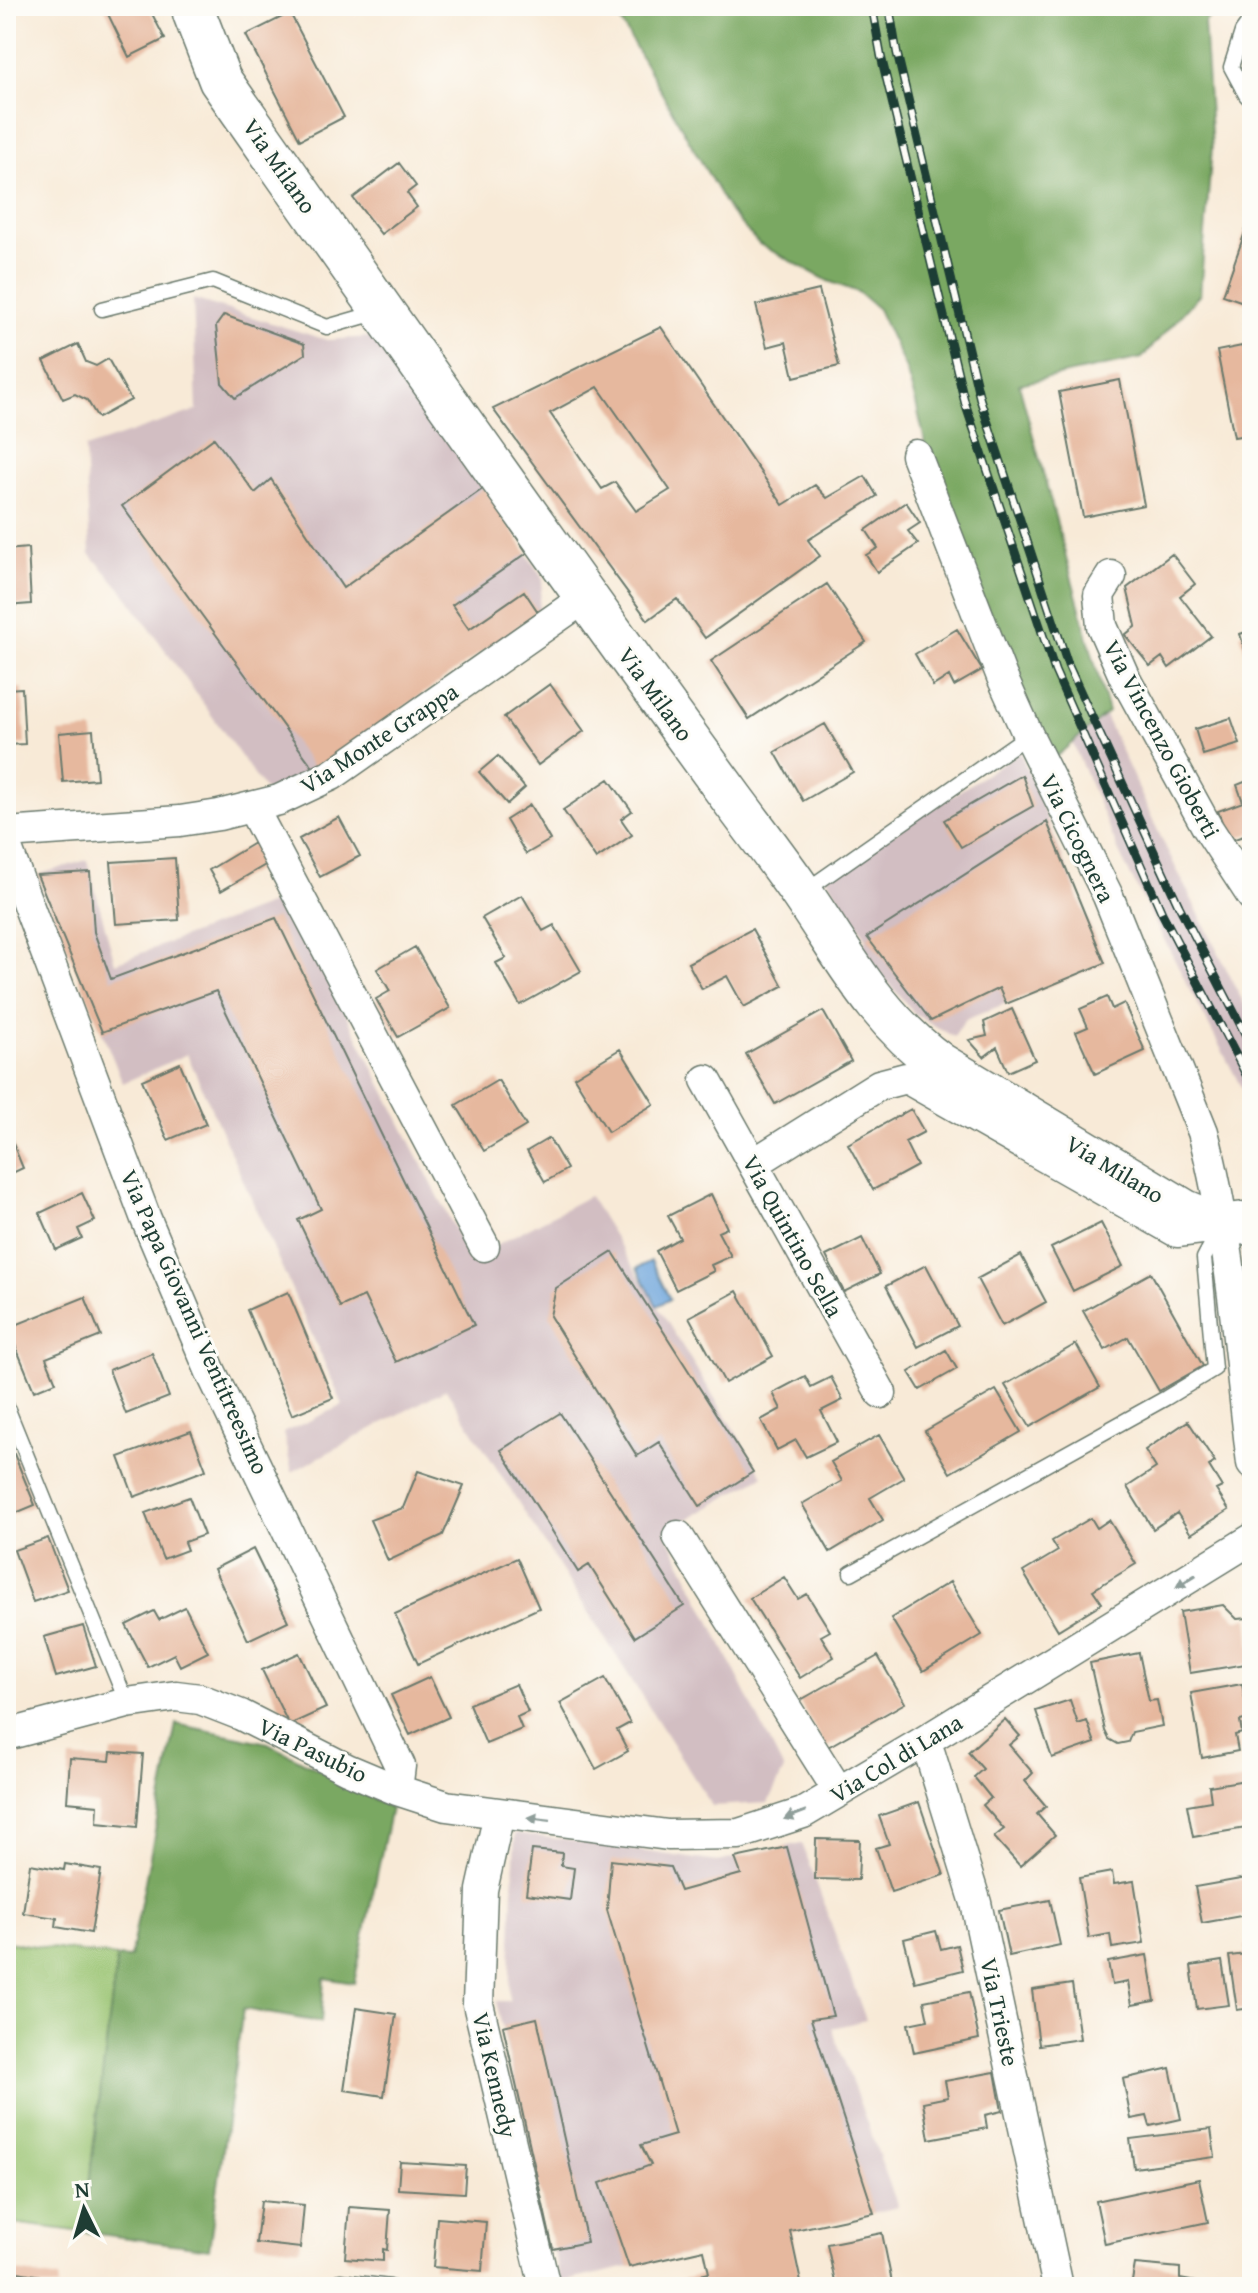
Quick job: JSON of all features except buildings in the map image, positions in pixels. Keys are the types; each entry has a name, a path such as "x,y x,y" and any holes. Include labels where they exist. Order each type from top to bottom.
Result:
{"street":[{"name":"Via Milano","path":"190,8 220,80 586,597 802,894 890,1023 914,1046 940,1064 1185,1211 1237,1224"},
{"name":"Via Cicognera","path":"916,455 1002,677 1108,896 1237,1224 1252,1463"},
{"name":"Via Vincenzo Gioberti","path":"1111,576 1099,595 1102,626 1124,676 1207,827 1252,896"},
{"name":"Via Monte Grappa","path":"6,833 180,821 279,800 332,775 586,597"},
{"path":"252,807 484,1246"},
{"name":"Via Papa Giovanni Ventitreesimo","path":"6,846 146,1219 210,1370 400,1766 397,1790"},
{"path":"753,1164 879,1085 906,1078 1177,1232 1237,1224"},
{"name":"Via Quintino Sella","path":"706,1080 881,1393"},
{"path":"678,1536 839,1792"},
{"name":"Via Col di Lana","path":"499,1814 668,1835 739,1834 803,1813 1252,1539"},
{"name":"Via Pasubio","path":"6,1735 127,1703 176,1696 200,1699 221,1706 347,1769 397,1790 446,1806 499,1814"},
{"name":"Via Trieste","path":"923,1742 930,1754 976,1903 1058,2287"},
{"name":"Via Kennedy","path":"499,1814 482,1890 478,2004 545,2287"}],"lane":[{"path":"1252,18 1242,32 1231,67 1252,101"},
{"path":"102,309 213,281 327,327 382,311"},
{"path":"802,894 1028,735"},
{"path":"851,1573 1214,1369 1204,1258 1237,1224"},
{"path":"6,1405 127,1703"},
{"path":"340,2281 390,2287"}],"shaded area":[{"path":"193,299 327,340 385,336 543,579 538,612 315,770 267,793 123,591 90,554 85,448 197,410"},
{"path":"1100,705 1164,844 1252,1020 1252,1108 1123,861 1063,721"},
{"path":"1020,752 1105,963 965,1020 954,1037 915,1014 862,952 866,937 826,877"},
{"path":"87,860 115,963 287,898 470,1259 589,1196 763,1476 666,1532 784,1770 768,1803 712,1806 446,1389 292,1472 283,1433 343,1405 187,1054 123,1083 37,875"},
{"path":"515,1833 718,1862 802,1843 866,2020 832,2028 898,2207 561,2282 496,2001 509,2001"}],"green space":[{"path":"612,6 1219,6 1204,23 1212,148 1200,294 1142,358 1019,384 1108,712 1045,766 929,459 905,367 878,309 858,292 828,281 759,244 730,212"},
{"path":"176,1724 268,1743 391,1808 354,1983 324,1978 321,2022 243,2009 209,2249 83,2232 117,1957 130,1958"},
{"path":"6,1942 117,1957 83,2232 6,2222"}],"water":[{"path":"651,1261 670,1299 657,1306 637,1268"}],"railway":[{"path":"872,6 881,56 965,403 1055,671 1162,913 1252,1086"},
{"path":"889,6 897,53 980,399 1068,665 1179,906 1252,1047"}]}
